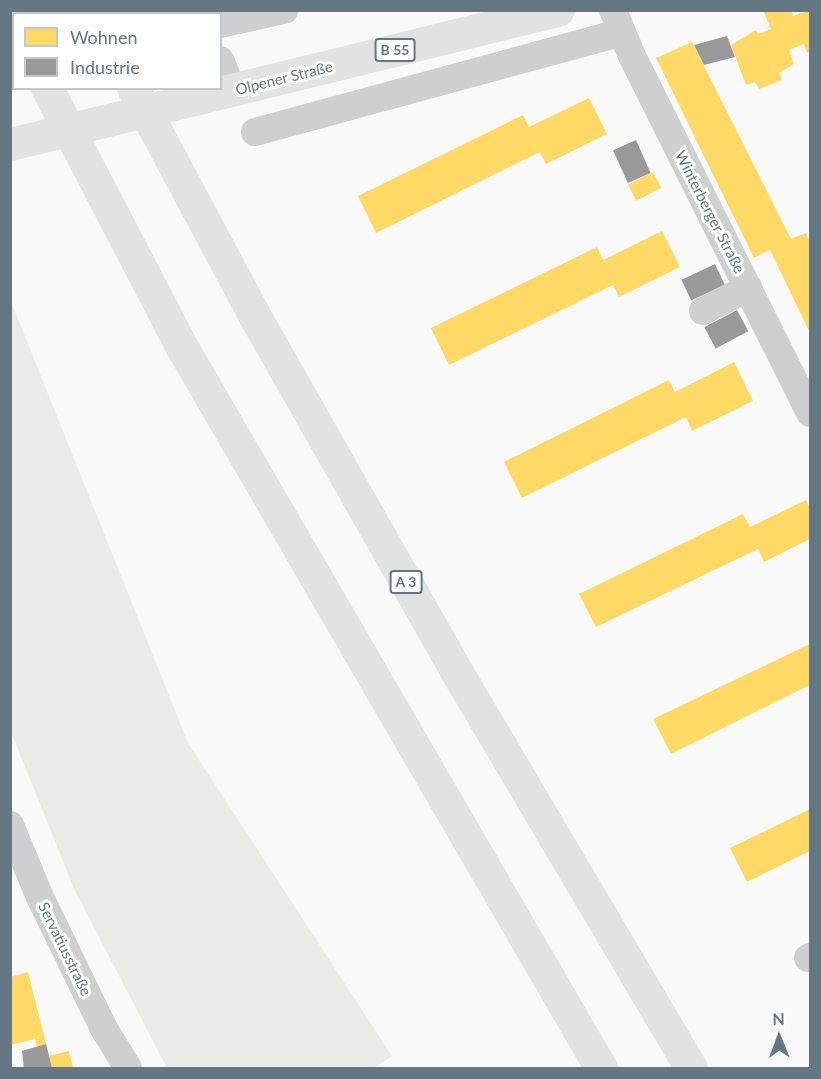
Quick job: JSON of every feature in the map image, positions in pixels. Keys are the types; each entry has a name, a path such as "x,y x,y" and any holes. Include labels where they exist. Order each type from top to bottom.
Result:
{"main road":[{"name":"Olpener Straße","path":"11,143 558,10"},
{"path":"48,90 183,349 601,1068"},
{"name":"A 3","path":"134,90 253,313 458,674 691,1068"}],"street":[{"path":"222,24 284,10"},
{"path":"255,132 618,22"},
{"name":"Winterberger Straße","path":"618,22 810,409"},
{"path":"222,65 232,91"},
{"path":"703,310 748,288"},
{"name":"Servatiusstraße","path":"10,825 39,895 103,1027 128,1068"}],"shaded area":[{"path":"10,299 188,743 392,1056 374,1068 167,1068 75,891 11,732"}],"building: Wohnen":[{"path":"763,10 791,10 793,16 810,10 810,52 807,53 804,44 789,50 794,64 779,73 782,80 759,89 755,82 746,85 731,45 756,30 758,34 771,29"},
{"path":"692,42 791,239 806,233 810,243 810,333 770,250 754,258 656,58"},
{"path":"589,98 607,134 546,164 540,152 376,233 358,196 523,115 529,127"},
{"path":"653,172 661,188 636,201 628,185"},
{"path":"662,231 680,267 619,297 613,285 449,365 431,328 597,247 603,260"},
{"path":"734,362 753,401 692,431 686,417 522,498 504,462 669,380 675,392"},
{"path":"806,500 810,509 810,539 764,562 758,549 596,627 579,594 743,514 750,527"},
{"path":"810,644 810,685 671,754 653,719"},
{"path":"810,809 810,851 747,882 730,848"},
{"path":"28,972 46,1044 37,1047 35,1039 10,1045 10,977"},
{"path":"69,1051 73,1068 52,1068 48,1056"}],"building: Industrie":[{"path":"727,36 735,57 704,65 694,45"},
{"path":"636,140 651,173 628,183 613,150"},
{"path":"715,264 725,285 691,300 681,280"},
{"path":"737,310 748,331 716,349 704,327"},
{"path":"46,1044 52,1068 24,1068 22,1051"}]}
